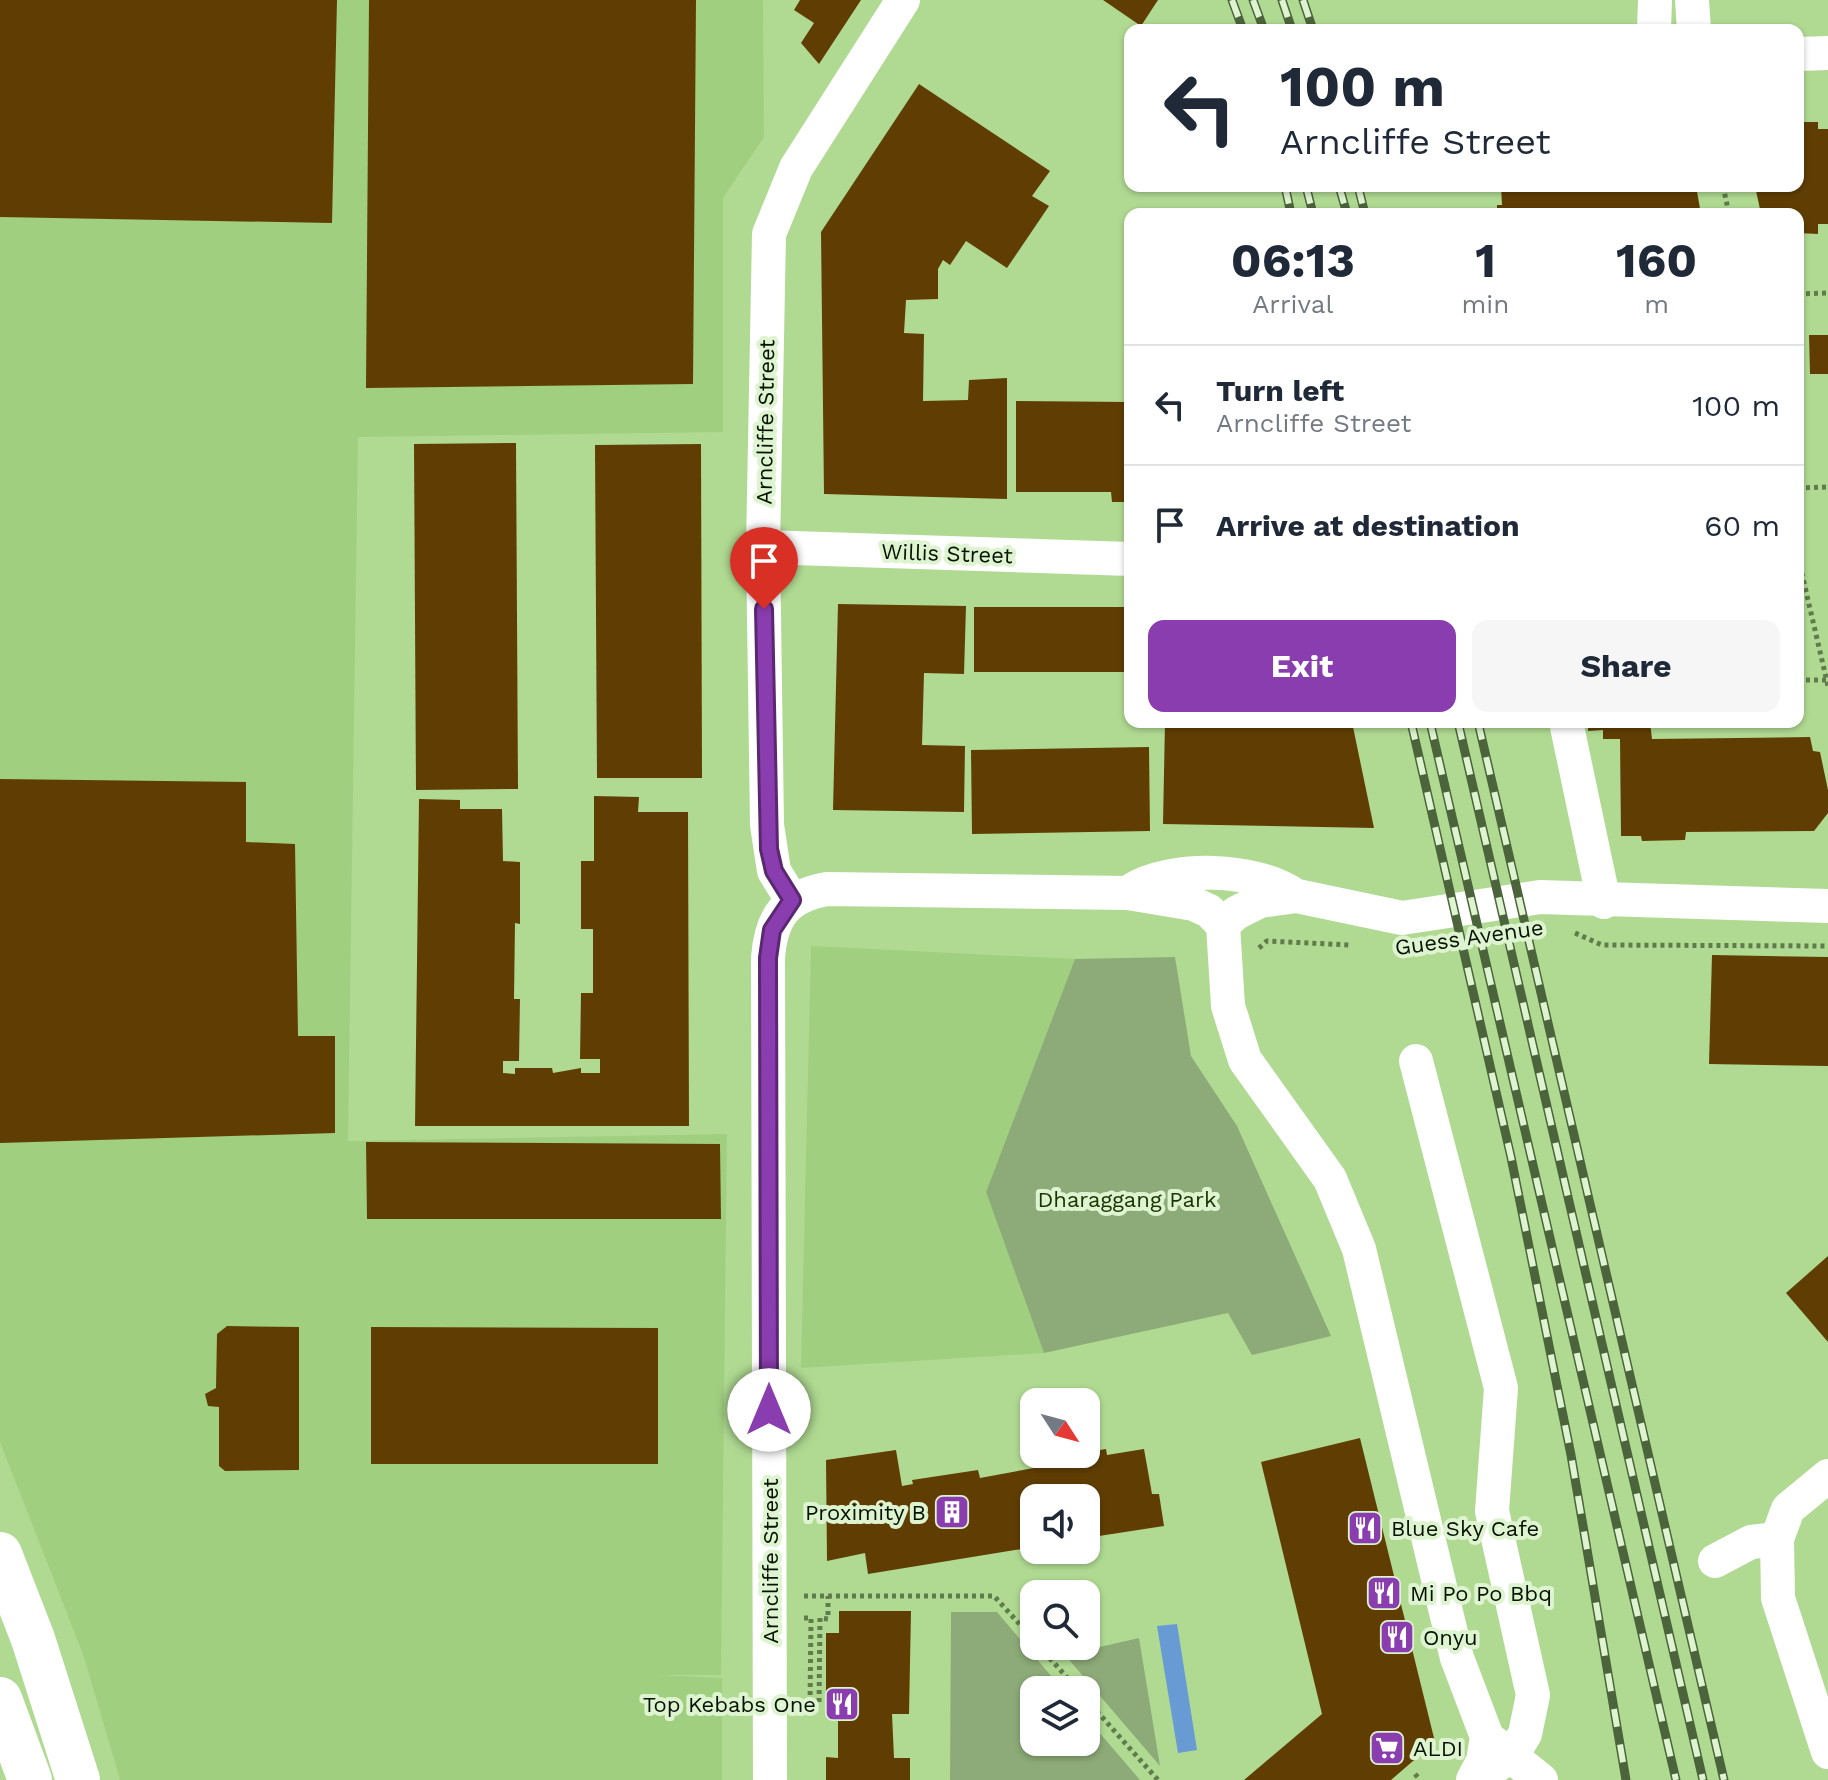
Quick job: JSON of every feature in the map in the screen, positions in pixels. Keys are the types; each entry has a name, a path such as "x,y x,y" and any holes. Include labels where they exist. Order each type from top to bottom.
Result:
{"highway":[{"path":"0,1554 33,1639 78,1780"},
{"path":"0,1699 30,1780"}],"street":[{"name":"Arncliffe Street","path":"770,1780 768,958 772,930 792,900 774,871 767,825 763,547 769,234 796,168 903,0"},
{"path":"1654,24 1655,0"},
{"path":"1804,54 1828,53"},
{"name":"Willis Street","path":"763,547 1124,559"},
{"path":"1567,728 1604,902"},
{"name":"Guess Avenue","path":"1128,893 1145,881 1172,874 1212,873 1282,885 1297,896"},
{"name":"Guess Avenue","path":"792,900 827,889 1128,893 1194,904 1219,918 1223,925 1236,913 1260,901 1297,896 1402,918 1540,897 1604,902 1828,906"},
{"path":"1223,925 1228,1006 1245,1060 1330,1179 1359,1249 1457,1658 1500,1746 1541,1780"},
{"path":"1416,1061 1501,1388 1492,1511 1533,1695 1525,1734 1500,1746 1483,1761 1474,1780"},
{"path":"1827,1476 1788,1509 1777,1539 1778,1598 1828,1752"},
{"path":"1715,1561 1751,1542 1777,1539"}],"path":[{"path":"1804,294 1828,293"},
{"path":"1804,488 1828,487"},
{"path":"1804,582 1828,682 1804,680"},
{"name":"Guess Avenue","path":"1562,928 1602,945 1828,946"},
{"path":"1255,952 1267,941 1353,946"},
{"path":"804,1596 994,1596 1020,1625"},
{"path":"804,1618 811,1618 810,1704 819,1704 820,1618 828,1619 828,1596"},
{"path":"1051,1660 1066,1676"},
{"path":"1100,1715 1158,1780"}],"shaded area":[{"path":"0,0 763,0 764,137 723,198 723,432 358,437 348,1141 727,1134 721,1675 658,1675 722,1678 722,1780 120,1780 84,1657 0,1442"},
{"path":"811,946 1075,959 986,1192 1044,1353 801,1368"}],"green space":[{"name":"Dharaggang Park","path":"1175,957 1191,1056 1237,1126 1331,1336 1252,1355 1228,1313 1044,1353 986,1192 1075,959"},
{"path":"951,1612 997,1612 1020,1639 1020,1660 1038,1660 1051,1676 1020,1676 1020,1756 1100,1756 1100,1733 1140,1780 950,1780"},
{"path":"1139,1638 1160,1766 1100,1696 1100,1676 1083,1676 1069,1660 1100,1660 1100,1647"}],"water":[{"path":"1177,1624 1197,1750 1178,1753 1157,1626"}],"building":[{"path":"0,0 337,0 332,223 0,217"},
{"path":"369,0 696,0 693,384 366,388"},
{"path":"800,0 861,0 819,64 801,43 814,23 794,10"},
{"path":"1103,0 1158,0 1142,24"},
{"path":"919,84 1050,171 1032,196 1049,206 1007,268 966,241 950,265 943,260 938,269 938,299 906,300 904,333 924,334 923,401 968,400 969,380 1007,378 1007,499 824,494 821,232"},
{"path":"1804,122 1818,122 1818,129 1828,129 1828,224 1818,224 1818,234 1804,233 1804,208 1760,208 1756,192 1804,192"},
{"path":"1501,192 1697,192 1700,208 1497,208 1497,205 1502,205"},
{"path":"1809,335 1828,335 1828,374 1810,374"},
{"path":"1016,401 1124,402 1124,502 1112,502 1111,492 1016,492"},
{"path":"516,443 518,789 416,790 414,444"},
{"path":"701,444 702,778 597,778 595,445"},
{"path":"838,604 966,606 964,674 924,673 922,745 965,746 964,812 833,810"},
{"path":"974,607 1124,607 1124,672 974,672"},
{"path":"1165,728 1353,728 1374,828 1163,824"},
{"path":"1588,728 1651,728 1652,739 1810,737 1813,751 1820,752 1828,790 1828,813 1814,831 1686,832 1685,840 1642,841 1641,836 1621,836 1620,739 1603,739 1603,730 1588,731"},
{"path":"1149,747 1150,831 972,834 971,750"},
{"path":"0,779 246,782 246,842 295,844 298,1036 335,1036 335,1133 0,1143"},
{"path":"594,796 639,797 638,812 688,812 689,1126 415,1126 419,799 460,800 460,809 502,809 503,861 520,862 520,924 515,923 514,999 520,999 519,1061 503,1061 503,1073 515,1074 515,1068 552,1068 553,1073 581,1068 581,1073 600,1073 600,1059 580,1059 581,993 593,993 593,929 581,929 581,861 594,861"},
{"path":"1712,955 1828,957 1828,1066 1709,1064"},
{"path":"366,1142 720,1144 721,1219 367,1219"},
{"path":"1828,1256 1828,1342 1786,1293"},
{"path":"227,1326 299,1327 299,1470 225,1471 219,1466 219,1407 208,1406 205,1394 216,1388 217,1334"},
{"path":"371,1327 658,1328 658,1464 371,1464"},
{"path":"1360,1438 1435,1742 1391,1780 1244,1780 1322,1714 1261,1462"},
{"name":"Proximity B","path":"1106,1449 1107,1455 1144,1449 1152,1494 1159,1494 1164,1526 1100,1536 1100,1484 1020,1484 1020,1549 868,1574 865,1553 827,1561 826,1460 896,1450 902,1486 913,1484 912,1480 978,1470 980,1478 1034,1468 1100,1468 1100,1450"},
{"path":"839,1611 911,1611 909,1714 892,1714 894,1758 910,1758 910,1780 826,1780 826,1757 838,1758 838,1715 826,1714 826,1633 839,1633"}],"railway":[{"path":"1232,0 1241,24"},
{"path":"1253,0 1262,24"},
{"path":"1282,0 1290,24"},
{"path":"1303,0 1311,24"},
{"path":"1286,192 1290,208"},
{"path":"1308,192 1312,208"},
{"path":"1341,192 1345,208"},
{"path":"1360,192 1364,208"},
{"path":"1412,728 1511,1157 1571,1455 1626,1780"},
{"path":"1431,728 1676,1780"},
{"path":"1459,728 1703,1780"},
{"path":"1479,728 1724,1780"}],"place":[{"name":"Proximity B","path":"952,1512"},
{"name":"Blue Sky Cafe","path":"1365,1528"},
{"name":"Mi Po Po Bbq","path":"1384,1593"},
{"name":"Onyu","path":"1397,1637"},
{"name":"Top Kebabs One","path":"842,1704"},
{"name":"ALDI","path":"1387,1748"}],"route":[{"path":"764,609 769,849 774,871 792,900 777,917 768,958 769,1410"}]}
